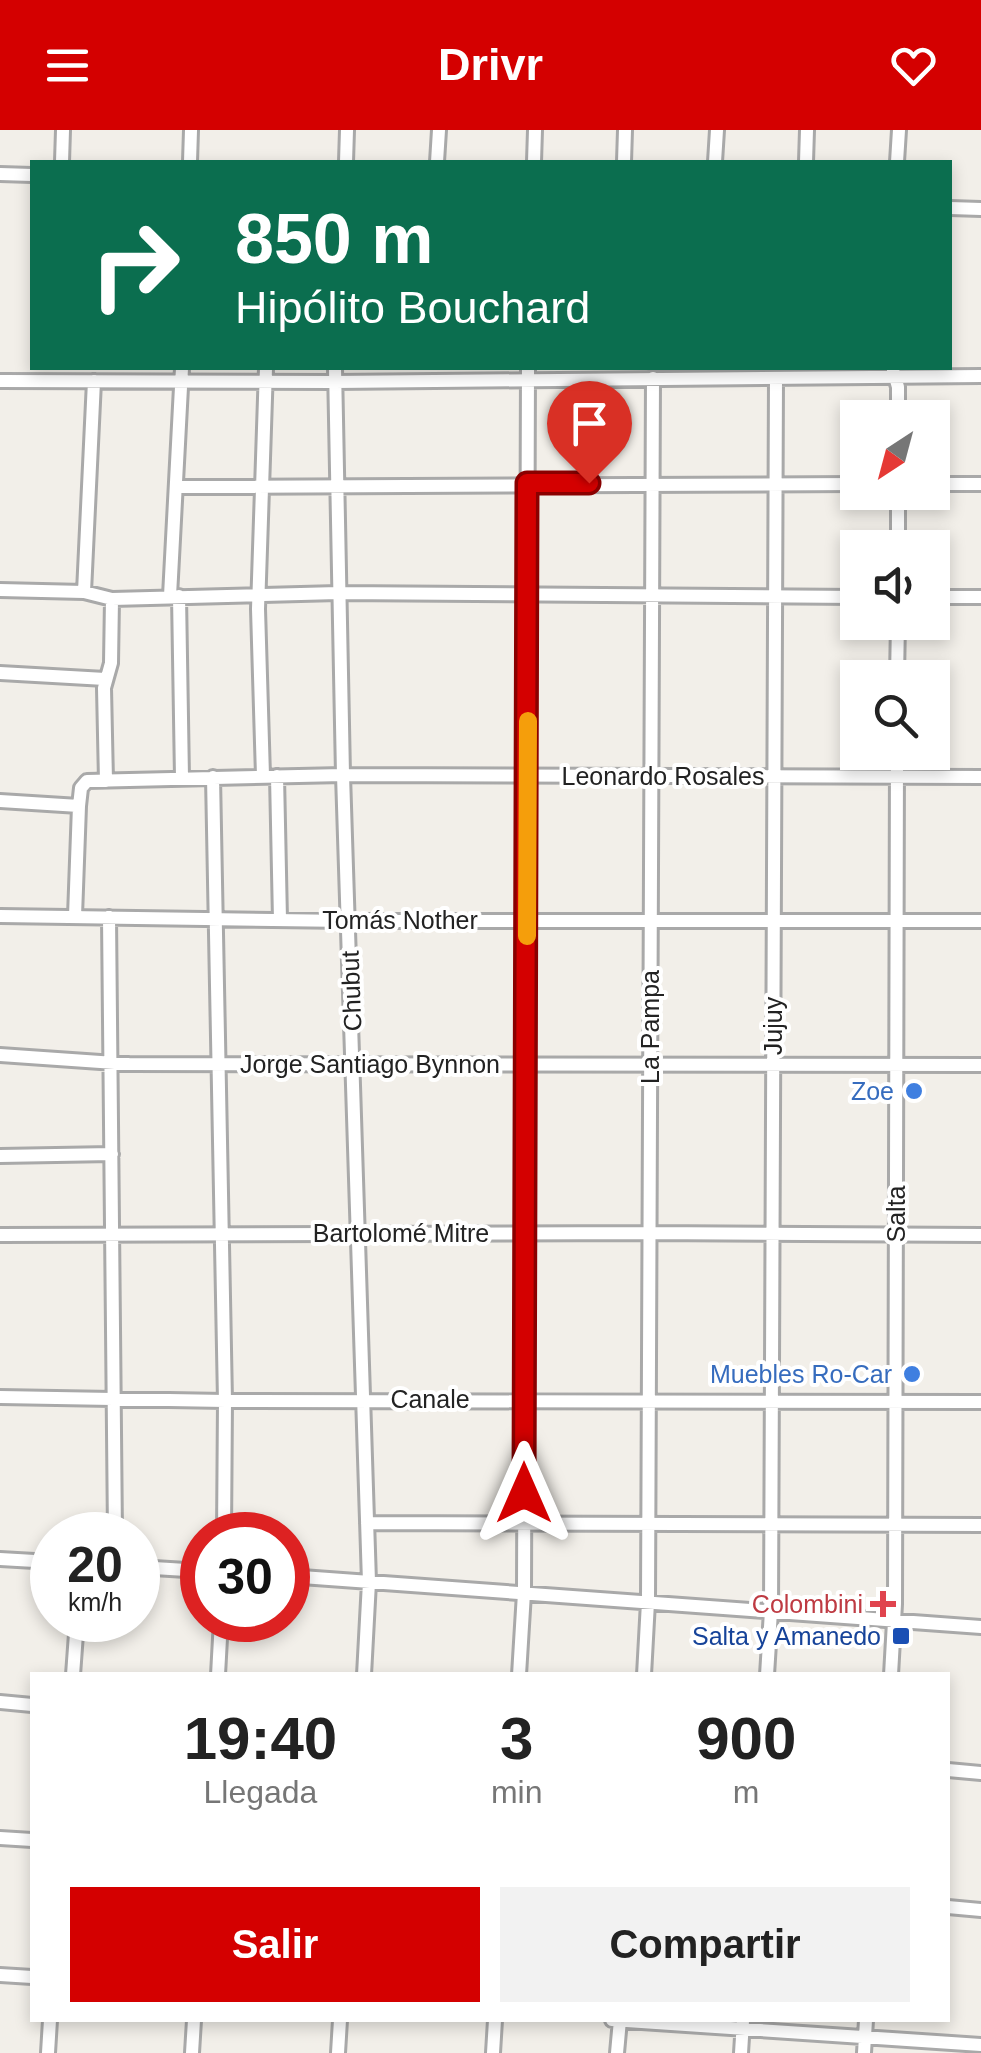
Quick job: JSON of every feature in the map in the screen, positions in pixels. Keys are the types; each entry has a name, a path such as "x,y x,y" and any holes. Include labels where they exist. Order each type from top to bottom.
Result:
{"street":[{"path":"62,160 64,130"},
{"path":"190,160 191,130"},
{"path":"346,160 347,130"},
{"path":"437,160 439,130"},
{"path":"534,160 536,130"},
{"path":"624,160 625,130"},
{"path":"716,130 716,160"},
{"path":"806,160 808,130"},
{"path":"897,160 898,130"},
{"path":"0,174 30,175"},
{"path":"952,208 981,209"},
{"path":"0,381 51,374 94,381 182,374 619,373 652,378 709,373 776,378 796,372 893,372 981,376"},
{"path":"893,372 896,400"},
{"path":"182,374 174,596 182,778"},
{"path":"519,1672 524,1593 527,374"},
{"path":"265,375 258,596 280,920"},
{"name":"Chubut","path":"334,375 368,1522 364,1672"},
{"name":"La Pampa","path":"644,1672 648,1602 652,378"},
{"name":"Jujuy","path":"767,1672 772,1611 776,378"},
{"path":"84,592 94,381"},
{"path":"176,486 840,484"},
{"path":"950,484 981,484"},
{"path":"0,590 84,592 112,599 338,594 840,597"},
{"path":"950,597 981,596"},
{"path":"75,916 82,784 106,781 105,680 111,663 112,599"},
{"path":"0,673 105,680"},
{"name":"Salta","path":"891,1672 897,770"},
{"name":"Leonardo Rosales","path":"106,781 343,775 981,777"},
{"path":"213,777 224,1512"},
{"path":"0,801 79,806"},
{"name":"Tomás Nother","path":"0,916 348,921 981,921"},
{"path":"109,917 115,1512"},
{"name":"Jorge Santiago Bynnon","path":"0,1055 110,1064 981,1065"},
{"path":"0,1156 112,1154"},
{"name":"Bartolomé Mitre","path":"0,1235 981,1235"},
{"name":"Canale","path":"0,1398 981,1402"},
{"path":"368,1522 981,1525"},
{"path":"0,1559 30,1561"},
{"path":"310,1578 981,1628"},
{"path":"73,1672 75,1642"},
{"path":"218,1672 220,1642"},
{"path":"0,1702 30,1705"},
{"path":"950,1770 981,1773"},
{"path":"0,1838 30,1840"},
{"path":"950,1906 981,1910"},
{"path":"0,1975 30,1978"},
{"path":"48,2053 50,2022"},
{"path":"192,2053 194,2022"},
{"path":"338,2053 340,2022"},
{"path":"493,2053 495,2022"},
{"path":"617,2022 617,2053"},
{"path":"680,2022 981,2045"},
{"path":"864,2053 866,2022"},
{"path":"741,2053 743,2024"}],"slow traffic":[{"path":"527,936 528,721"}],"place":[{"name":"Zoe","path":"914,1091"},
{"name":"Muebles Ro-Car","path":"912,1374"},
{"name":"Colombini","path":"883,1604"},
{"name":"Salta y Amanedo","path":"901,1636"}],"route":[{"path":"524,1493 527,483 589,483"}]}
